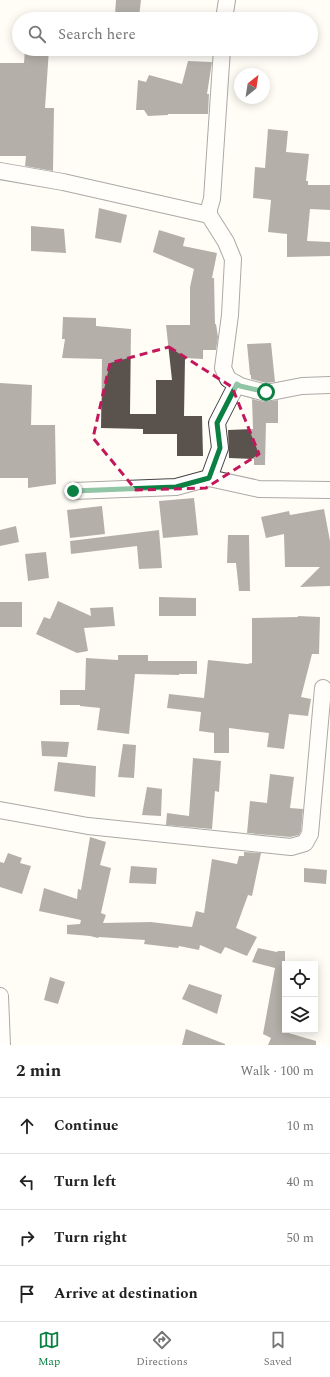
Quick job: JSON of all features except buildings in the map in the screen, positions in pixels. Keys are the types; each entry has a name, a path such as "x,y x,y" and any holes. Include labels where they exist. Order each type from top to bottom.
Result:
{"street":[{"path":"225,12 227,0"},
{"path":"222,56 212,198 209,215 226,242 233,259 230,314 223,368 228,379 240,386 266,392 302,386 330,385"},
{"path":"0,171 63,182 209,215"},
{"path":"209,478 220,448 217,423 237,384"},
{"path":"73,491 176,487 209,478 259,489 330,490"},
{"path":"0,810 88,826 291,847 305,843 310,834 322,688"},
{"path":"0,996 2,1045"}],"highlighted area":[{"path":"169,347 232,387 259,454 206,488 136,490 93,438 110,363"}],"route":[{"path":"73,491 176,487 209,478 220,448 217,423 237,384 266,392"}]}
